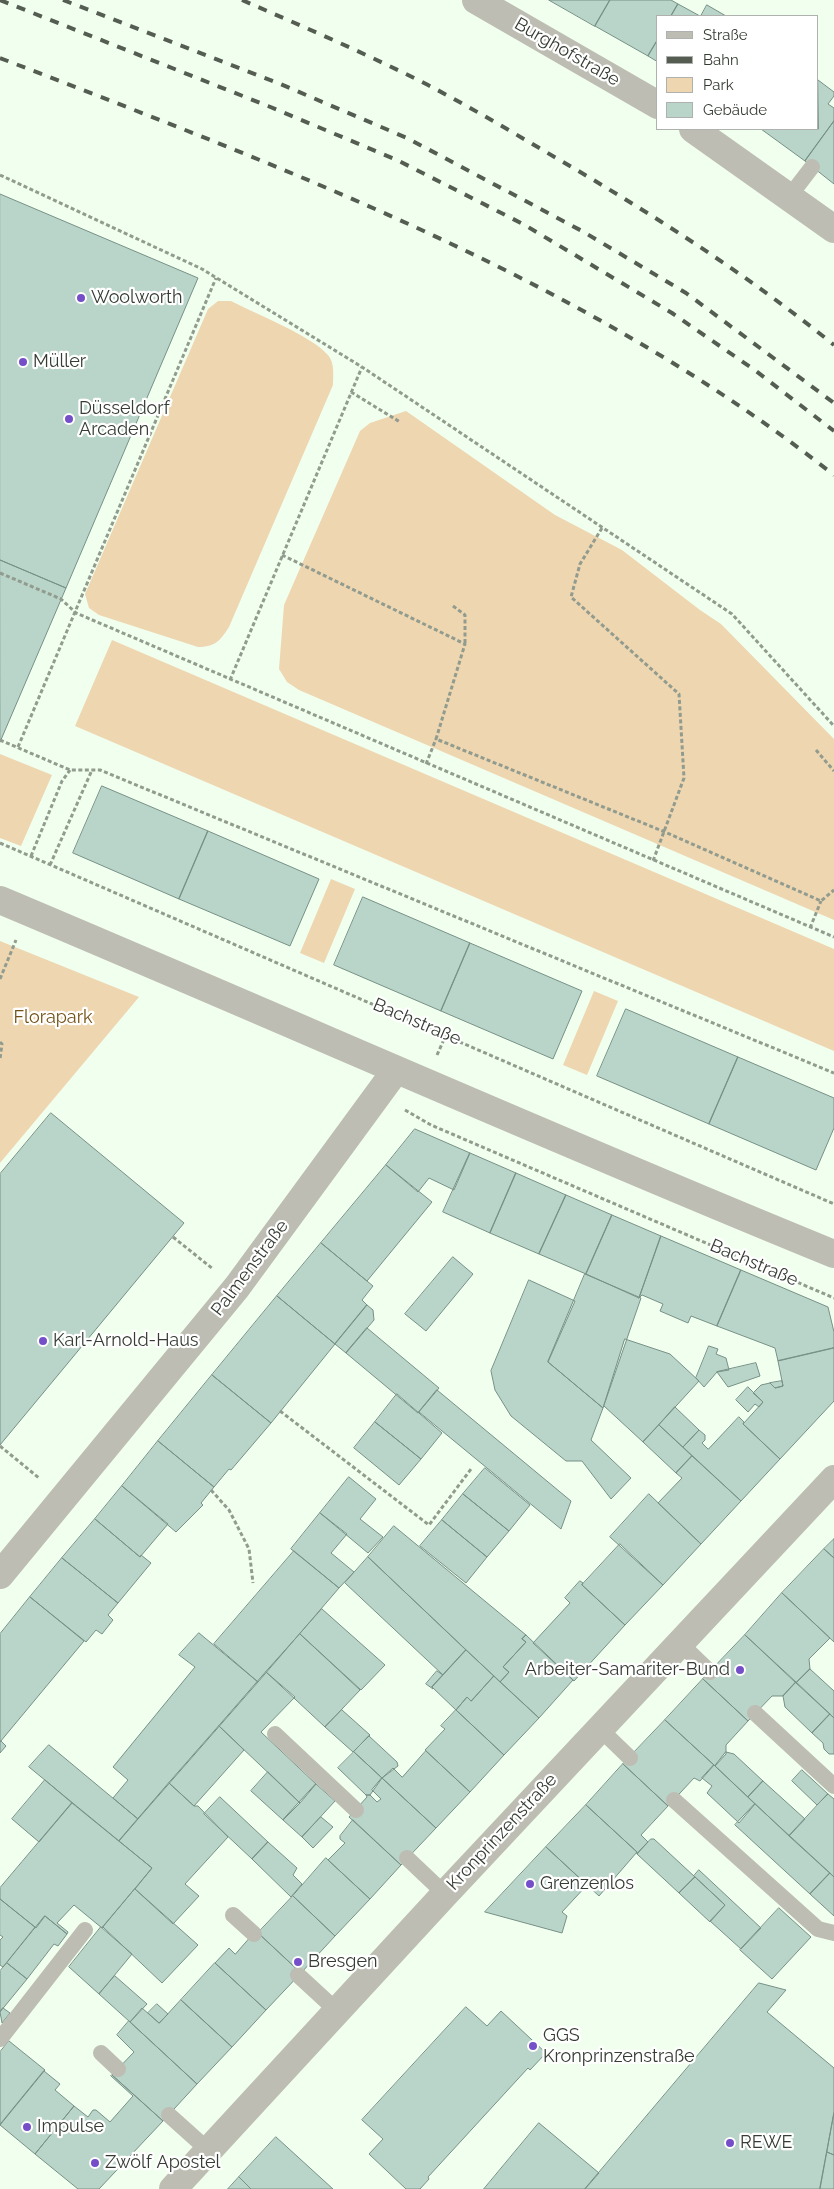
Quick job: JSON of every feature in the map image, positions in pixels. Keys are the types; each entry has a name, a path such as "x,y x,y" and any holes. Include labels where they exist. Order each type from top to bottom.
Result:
{"street":[{"name":"Burghofstraße","path":"476,0 656,104"},
{"path":"695,130 834,230"},
{"path":"0,900 396,1070 834,1254"},
{"name":"Palmenstraße","path":"0,1575 237,1287 396,1070"},
{"name":"Kronprinzenstraße","path":"173,2189 336,2010 679,1642 834,1479"}],"lane":[{"path":"789,196 812,167"},
{"path":"679,1642 710,1672"},
{"path":"755,1713 834,1786"},
{"path":"599,1728 630,1758"},
{"path":"275,1734 356,1810"},
{"path":"674,1800 818,1929 834,1933"},
{"path":"407,1858 445,1894"},
{"path":"233,1915 254,1934"},
{"path":"0,2040 85,1930"},
{"path":"298,1976 336,2010"},
{"path":"100,2053 118,2069"},
{"path":"168,2115 208,2150"}],"path":[{"path":"0,175 202,269 362,367 732,614 834,726"},
{"path":"18,747 216,278"},
{"path":"230,680 362,367"},
{"path":"351,392 400,422"},
{"path":"602,528 580,564 571,597 679,694 684,778 653,861"},
{"path":"282,555 465,644"},
{"path":"0,573 61,599 76,613 834,937"},
{"path":"426,764 436,739 465,644 465,615 453,606"},
{"path":"436,739 665,832 821,901"},
{"path":"0,740 70,770 100,770 110,773 834,1073"},
{"path":"816,750 834,771"},
{"path":"31,856 62,782 70,770"},
{"path":"50,864 92,770"},
{"name":"Bachstraße","path":"0,843 834,1204"},
{"path":"810,928 821,901 834,890"},
{"path":"0,979 13,946"},
{"path":"434,1062 446,1035"},
{"path":"0,1042 2,1044 0,1059"},
{"name":"Bachstraße","path":"400,1107 431,1125 834,1298"},
{"path":"172,1237 208,1265"},
{"path":"280,1411 429,1525 471,1469"},
{"path":"0,1446 30,1471"},
{"path":"211,1490 229,1510 249,1549 253,1583"}],"green space":[{"path":"218,301 231,301 310,340 330,358 333,370 333,385 229,627 217,642 209,646 198,647 99,615 89,608 85,594 208,309"},
{"path":"406,411 555,515 622,550 721,624 834,739 834,920 299,690 287,682 279,669 284,605 360,431 370,423"},
{"path":"112,640 834,949 834,1051 75,726"},
{"path":"0,754 52,775 21,846 0,838"},
{"path":"331,879 355,889 324,963 300,953"},
{"name":"Florapark","path":"0,941 139,997 0,1163"},
{"path":"594,991 618,1001 587,1075 563,1065"}],"building":[{"path":"549,0 610,0 595,26"},
{"path":"610,0 671,0 678,4 672,15 656,15 656,42 648,56 595,26"},
{"path":"678,4 698,15 672,15"},
{"path":"707,5 724,15 702,15"},
{"path":"656,42 656,61 648,56"},
{"path":"819,81 834,92 834,96 828,104 834,108 834,121 805,161 762,130 819,130"},
{"path":"834,121 834,184 805,161"},
{"name":"Düsseldorf Arcaden","path":"0,194 198,278 66,588 0,560"},
{"path":"0,560 66,588 0,742"},
{"path":"102,786 208,831 179,899 73,853"},
{"path":"208,831 319,879 290,946 179,899"},
{"path":"363,897 470,943 441,1011 334,965"},
{"path":"470,943 582,991 553,1059 441,1011"},
{"path":"626,1009 738,1057 709,1124 597,1076"},
{"path":"738,1057 834,1098 834,1128 816,1170 709,1124"},
{"name":"Karl-Arnold-Haus","path":"51,1113 184,1223 0,1445 0,1174"},
{"path":"415,1129 470,1153 454,1190 429,1178 418,1192 386,1165"},
{"path":"470,1153 516,1173 490,1233 443,1212"},
{"path":"386,1165 432,1202 367,1281 321,1243"},
{"path":"516,1173 566,1195 539,1254 490,1233"},
{"path":"566,1195 612,1215 586,1274 539,1254"},
{"path":"612,1215 661,1236 639,1298 586,1274"},
{"path":"661,1236 741,1270 717,1326 691,1316 688,1323 660,1311 663,1304 642,1295 639,1298"},
{"path":"321,1243 373,1286 362,1300 367,1305 335,1344 277,1296"},
{"path":"453,1257 473,1274 426,1331 405,1314"},
{"path":"741,1270 828,1307 834,1332 834,1348 778,1361 775,1348 717,1326"},
{"path":"585,1274 641,1298 603,1408 548,1362"},
{"path":"529,1280 575,1301 548,1362 603,1408 591,1440 631,1478 611,1499 582,1461 566,1461 511,1416 495,1390 491,1371"},
{"path":"277,1296 335,1344 271,1423 212,1375"},
{"path":"367,1305 373,1310 374,1320 346,1353 335,1344"},
{"path":"367,1328 439,1388 418,1413 346,1353"},
{"path":"625,1339 670,1354 699,1381 643,1442 604,1406"},
{"path":"709,1346 718,1349 716,1354 726,1358 729,1370 717,1372 704,1387 696,1378"},
{"path":"834,1348 834,1401 780,1459 743,1424 763,1402 753,1393 761,1385 770,1383 775,1388 783,1386 778,1361"},
{"path":"756,1363 760,1376 728,1387 717,1372"},
{"path":"212,1375 271,1423 214,1487 158,1441"},
{"path":"782,1381 783,1386 775,1388 770,1383"},
{"path":"748,1387 763,1402 759,1407 755,1404 748,1412 736,1400"},
{"path":"437,1390 571,1501 561,1529 419,1412"},
{"path":"397,1394 442,1433 421,1459 375,1422"},
{"path":"675,1407 699,1430 683,1447 659,1425"},
{"path":"739,1417 744,1422 743,1424 780,1459 741,1501 683,1447 699,1430 705,1435 705,1440 702,1443 708,1449"},
{"path":"375,1422 421,1459 399,1485 354,1448"},
{"path":"659,1425 692,1456 676,1473 643,1442"},
{"path":"158,1441 214,1487 201,1503 203,1505 176,1532 122,1486"},
{"path":"692,1456 741,1501 701,1544 658,1503 682,1478 676,1473"},
{"path":"485,1468 530,1505 509,1531 463,1494"},
{"path":"349,1477 376,1499 360,1519 383,1537 368,1553 320,1513"},
{"path":"122,1486 168,1524 140,1557 95,1519"},
{"path":"463,1494 509,1531 487,1557 442,1520"},
{"path":"649,1494 701,1544 663,1585 610,1537"},
{"path":"320,1513 347,1534 331,1553 354,1572 339,1588 291,1549"},
{"path":"95,1519 140,1557 141,1555 151,1563 118,1603 62,1558"},
{"path":"442,1520 487,1557 466,1583 420,1546"},
{"path":"394,1526 526,1635 522,1639 526,1642 503,1667 509,1672 500,1682 368,1557"},
{"path":"834,1539 834,1558 824,1549"},
{"path":"620,1544 663,1585 625,1625 582,1585"},
{"path":"824,1549 834,1558 834,1642 782,1593"},
{"path":"294,1551 339,1588 258,1682 214,1644"},
{"path":"368,1557 466,1650 443,1675 345,1583"},
{"path":"62,1558 118,1603 108,1615 113,1620 102,1634 96,1630 86,1642 30,1597"},
{"path":"580,1581 625,1625 574,1681 533,1643 570,1603 565,1598"},
{"path":"782,1593 830,1638 809,1659 810,1669 796,1683 745,1635"},
{"path":"30,1597 84,1641 0,1742 0,1634"},
{"path":"322,1609 385,1665 361,1690 300,1634"},
{"path":"199,1633 258,1682 138,1819 113,1798 128,1780 113,1767 195,1667 179,1655"},
{"path":"300,1634 360,1690 325,1727 266,1672"},
{"path":"526,1635 573,1680 539,1718 500,1682 509,1672 503,1667 526,1642 522,1639"},
{"path":"745,1635 796,1682 783,1696 772,1696 748,1721 703,1679"},
{"path":"466,1650 494,1676 471,1701 467,1697 456,1710 432,1687"},
{"path":"810,1669 834,1691 834,1718 796,1683"},
{"path":"437,1671 443,1675 432,1687 433,1689 426,1684"},
{"path":"266,1672 295,1697 261,1732 316,1784 300,1803 219,1726"},
{"path":"494,1676 539,1718 504,1755 456,1710 467,1697 471,1701"},
{"path":"703,1679 748,1721 726,1745 726,1754 715,1766 665,1720"},
{"path":"796,1682 830,1714 812,1733 785,1707 783,1696"},
{"path":"342,1710 370,1735 353,1752 325,1727"},
{"path":"456,1710 504,1755 470,1792 425,1750 445,1729 441,1726"},
{"path":"830,1714 834,1718 834,1754 829,1754 824,1749 823,1743 812,1733"},
{"path":"665,1720 714,1765 700,1781 694,1778 668,1806 623,1764"},
{"path":"219,1726 244,1750 194,1806 169,1783"},
{"path":"369,1736 397,1762 398,1766 382,1778 354,1752"},
{"path":"0,1742 6,1746 0,1753"},
{"path":"49,1745 138,1819 119,1841 29,1767"},
{"path":"426,1751 470,1792 436,1828 382,1778 393,1768 402,1777"},
{"path":"354,1752 382,1778 370,1795 366,1795 338,1768"},
{"path":"726,1752 734,1754 763,1781 748,1797 715,1766"},
{"path":"623,1764 668,1806 641,1835 648,1842 637,1854 586,1805"},
{"path":"714,1765 755,1804 739,1823 707,1793 712,1786 702,1778"},
{"path":"802,1770 828,1794 817,1805 792,1781"},
{"path":"268,1772 300,1803 283,1820 251,1791"},
{"path":"382,1778 436,1828 401,1865 349,1817 367,1797 366,1795 370,1795 377,1802 381,1799 372,1790"},
{"path":"45,1780 72,1803 39,1842 12,1819"},
{"path":"763,1781 805,1819 789,1836 748,1797"},
{"path":"169,1783 194,1806 198,1806 228,1837 185,1884 199,1896 173,1924 135,1889 152,1868 119,1841"},
{"path":"316,1784 335,1801 302,1837 283,1820"},
{"path":"828,1794 834,1799 834,1877 789,1836"},
{"path":"220,1797 268,1842 252,1859 204,1814"},
{"path":"72,1803 152,1868 102,1928 74,1905 57,1923 68,1932 67,1934 45,1916 36,1928 0,1899 0,1888"},
{"path":"755,1804 830,1873 810,1894 735,1825"},
{"path":"586,1805 637,1852 599,1896 546,1847"},
{"path":"321,1817 333,1827 313,1848 302,1837"},
{"path":"353,1820 401,1865 370,1899 328,1860 345,1843 340,1839 340,1836"},
{"path":"651,1839 654,1839 695,1877 679,1893 637,1854"},
{"path":"268,1842 297,1868 293,1875 302,1884 291,1897 252,1859"},
{"path":"546,1847 587,1885 562,1912 567,1916 562,1933 485,1912"},
{"path":"326,1858 370,1899 335,1936 293,1896"},
{"path":"699,1870 761,1928 741,1949 710,1921 725,1905 694,1876"},
{"path":"830,1873 834,1877 834,1916 810,1894"},
{"path":"695,1877 725,1905 710,1922 679,1893"},
{"path":"135,1889 198,1945 162,1983 103,1927"},
{"path":"293,1896 335,1936 301,1973 258,1933"},
{"path":"0,1899 35,1927 3,1967 0,1965 0,1940 3,1937 0,1935"},
{"path":"779,1908 811,1937 772,1979 740,1950"},
{"path":"45,1916 67,1934 58,1946 54,1944 27,1979 7,1963"},
{"path":"101,1927 132,1954 99,1994 69,1967"},
{"path":"256,1931 301,1973 266,2010 215,1963 229,1948 235,1954"},
{"path":"7,1963 27,1979 0,2012 0,1971"},
{"path":"215,1963 266,2010 232,2047 181,2000"},
{"path":"115,1976 147,2004 130,2022 99,1994"},
{"path":"759,1983 786,1990 767,2012 834,2068 834,2112 820,2189 585,2189"},
{"path":"181,2000 232,2047 197,2084 130,2022 142,2008 159,2023"},
{"path":"157,2004 168,2014 159,2023 148,2013"},
{"path":"466,2007 487,2026 501,2011 546,2053 530,2070 528,2068 428,2177 429,2179 420,2189 406,2189 369,2154 383,2139 362,2120"},
{"path":"3,2008 10,2013 2,2023 0,2012"},
{"path":"129,2021 197,2084 163,2121 112,2075 134,2052 117,2035"},
{"path":"9,2041 45,2070 0,2125 0,2052"},
{"path":"44,2071 60,2084 55,2090 74,2106 35,2154 0,2125"},
{"path":"112,2075 163,2121 99,2189 78,2189 35,2154 74,2106 88,2117 93,2110 96,2110 110,2122 133,2096"},
{"path":"834,2113 834,2155 827,2152"},
{"path":"539,2123 599,2173 585,2189 484,2189"},
{"path":"276,2137 333,2189 251,2189 239,2177"},
{"path":"827,2152 834,2155 834,2189 820,2189"},
{"path":"239,2177 251,2189 228,2189"}],"railway":[{"path":"0,0 268,106 397,160 523,224 672,313 756,371 834,431"},
{"path":"63,0 278,83 407,138 582,231 686,293 834,403"},
{"path":"242,0 405,74 502,126 621,196 694,243 765,292 834,345"},
{"path":"0,58 218,143 327,188 433,235 538,287 640,343 739,405 834,475"}],"place":[{"name":"Woolworth","path":"81,298"},
{"name":"Müller","path":"23,362"},
{"name":"Düsseldorf Arcaden","path":"69,419"},
{"name":"Karl-Arnold-Haus","path":"43,1341"},
{"name":"Arbeiter-Samariter-Bund","path":"740,1670"},
{"name":"Grenzenlos","path":"530,1884"},
{"name":"Bresgen","path":"298,1962"},
{"name":"GGS Kronprinzenstraße","path":"533,2046"},
{"name":"Impulse","path":"27,2127"},
{"name":"REWE","path":"730,2143"},
{"name":"Zwölf Apostel","path":"95,2163"}]}
